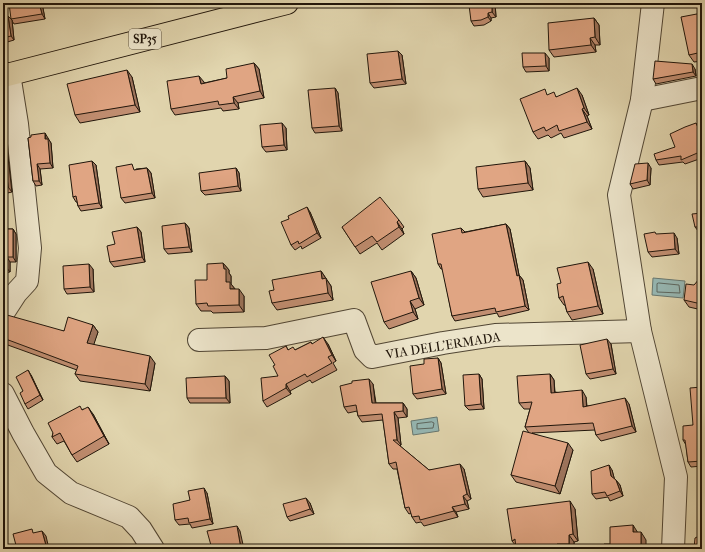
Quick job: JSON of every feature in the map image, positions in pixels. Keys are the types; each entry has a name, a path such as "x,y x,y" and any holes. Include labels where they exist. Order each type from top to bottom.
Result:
{"main road":[{"name":"SP35","path":"6,75 248,8 287,3"}],"street":[{"path":"653,3 642,100 619,195 640,331 676,477 673,549"},
{"path":"3,313 16,293 28,281 30,248 18,124 6,75"},
{"path":"642,100 702,88"},
{"name":"VIA DELL'ERMADA","path":"199,340 266,338 354,320 365,350 372,357 443,343 495,335 640,331"},
{"path":"3,394 22,433 46,473 71,493 129,517 141,530 152,549"}],"water":[{"path":"653,278 685,281 683,298 652,295"},
{"path":"437,417 439,431 413,435 411,421"}],"building":[{"path":"9,3 39,3 42,14 11,19"},
{"path":"475,3 492,3 492,12 488,13 488,17 481,20 471,21 469,5"},
{"path":"702,13 702,52 689,55 681,17"},
{"path":"8,16 11,36 3,38 3,17"},
{"path":"594,18 595,37 590,38 591,45 549,50 548,23"},
{"path":"398,51 402,79 370,83 367,54"},
{"path":"522,53 545,53 546,66 523,67"},
{"path":"655,61 692,64 693,72 653,79"},
{"path":"254,63 260,91 233,97 234,103 219,105 218,101 171,109 167,81 199,76 201,84 227,78 226,69"},
{"path":"127,70 135,105 75,115 67,84"},
{"path":"335,88 339,126 312,128 308,90"},
{"path":"577,88 587,122 559,131 557,125 546,131 544,127 533,132 520,99 545,89 547,95 554,92 556,97"},
{"path":"282,123 284,145 262,147 260,125"},
{"path":"696,123 702,137 702,151 681,160 681,156 656,160 654,154 675,147 670,134"},
{"path":"45,133 45,139 48,139 50,163 37,164 39,181 33,181 28,138 31,137 31,135"},
{"path":"3,143 8,187 3,188"},
{"path":"92,161 99,203 78,206 76,196 73,197 69,165"},
{"path":"525,161 528,183 478,189 476,167"},
{"path":"648,163 647,180 630,184 635,164"},
{"path":"132,164 134,170 147,168 152,193 121,198 116,167"},
{"path":"236,168 238,186 201,191 199,173"},
{"path":"380,197 399,220 397,222 399,227 377,242 372,236 355,247 342,227"},
{"path":"307,207 317,233 299,244 298,241 291,245 281,222 289,219 288,216"},
{"path":"702,213 702,227 695,227 692,214"},
{"path":"185,223 189,247 164,249 162,226"},
{"path":"506,224 525,306 496,312 495,308 452,316 441,264 438,264 432,234 461,228 462,233"},
{"path":"137,227 142,257 110,262 107,246 115,244 112,232"},
{"path":"3,229 13,229 13,257 7,257 6,267 3,267"},
{"path":"655,232 656,234 674,233 675,249 648,252 644,234"},
{"path":"588,262 598,306 567,312 563,296 559,298 557,284 561,283 557,268"},
{"path":"223,263 224,269 226,269 226,282 230,282 230,289 239,289 239,305 208,306 207,303 196,304 195,280 207,280 207,264"},
{"path":"89,264 90,287 64,289 63,266"},
{"path":"321,271 322,279 326,278 328,293 272,303 269,291 274,290 272,280"},
{"path":"411,271 419,298 410,301 413,312 384,322 371,282"},
{"path":"700,278 702,278 702,306 697,303 684,300 686,284 694,285"},
{"path":"7,315 64,331 68,317 93,325 87,343 150,356 145,384 75,374 78,366 3,338 3,329"},
{"path":"323,337 332,355 328,357 332,363 307,377 305,374 286,384 286,388 263,401 261,378 278,376 273,366 275,365 269,355 286,346 288,350 293,347 295,350 311,342 312,344"},
{"path":"607,339 613,369 586,374 580,345"},
{"path":"438,358 442,389 413,394 410,366 424,364 424,359"},
{"path":"28,370 40,395 25,404 20,393 23,391 16,377"},
{"path":"479,374 481,404 465,406 463,375"},
{"path":"550,374 551,393 582,390 583,407 625,398 632,426 596,435 593,423 525,427 532,402 519,403 517,376"},
{"path":"225,376 226,398 187,398 186,378"},
{"path":"369,379 372,403 403,403 403,411 394,412 397,440 393,440 429,470 460,464 467,494 463,496 465,504 452,507 454,511 420,520 419,516 412,517 409,507 405,508 396,462 389,464 382,414 358,416 356,405 344,407 340,386 352,383 352,381"},
{"path":"702,387 702,461 688,462 685,440 683,440 683,426 693,425 690,388"},
{"path":"80,406 82,410 88,407 104,436 72,455 60,433 52,437 53,433 48,423"},
{"path":"523,431 568,443 555,486 511,475"},
{"path":"609,465 611,476 616,480 620,491 607,496 605,492 592,494 591,471"},
{"path":"204,488 210,519 189,523 188,518 175,520 173,504 190,500 188,491"},
{"path":"306,498 310,509 287,517 283,504"},
{"path":"570,501 573,534 569,535 569,544 557,544 558,549 516,549 515,539 512,541 507,509"},
{"path":"633,525 633,532 641,532 641,549 604,549 604,544 610,544 610,527"},
{"path":"237,526 241,549 212,549 207,531"},
{"path":"32,529 33,533 42,531 47,549 17,549 13,534"},
{"path":"702,536 702,549 694,549 695,538"}]}
